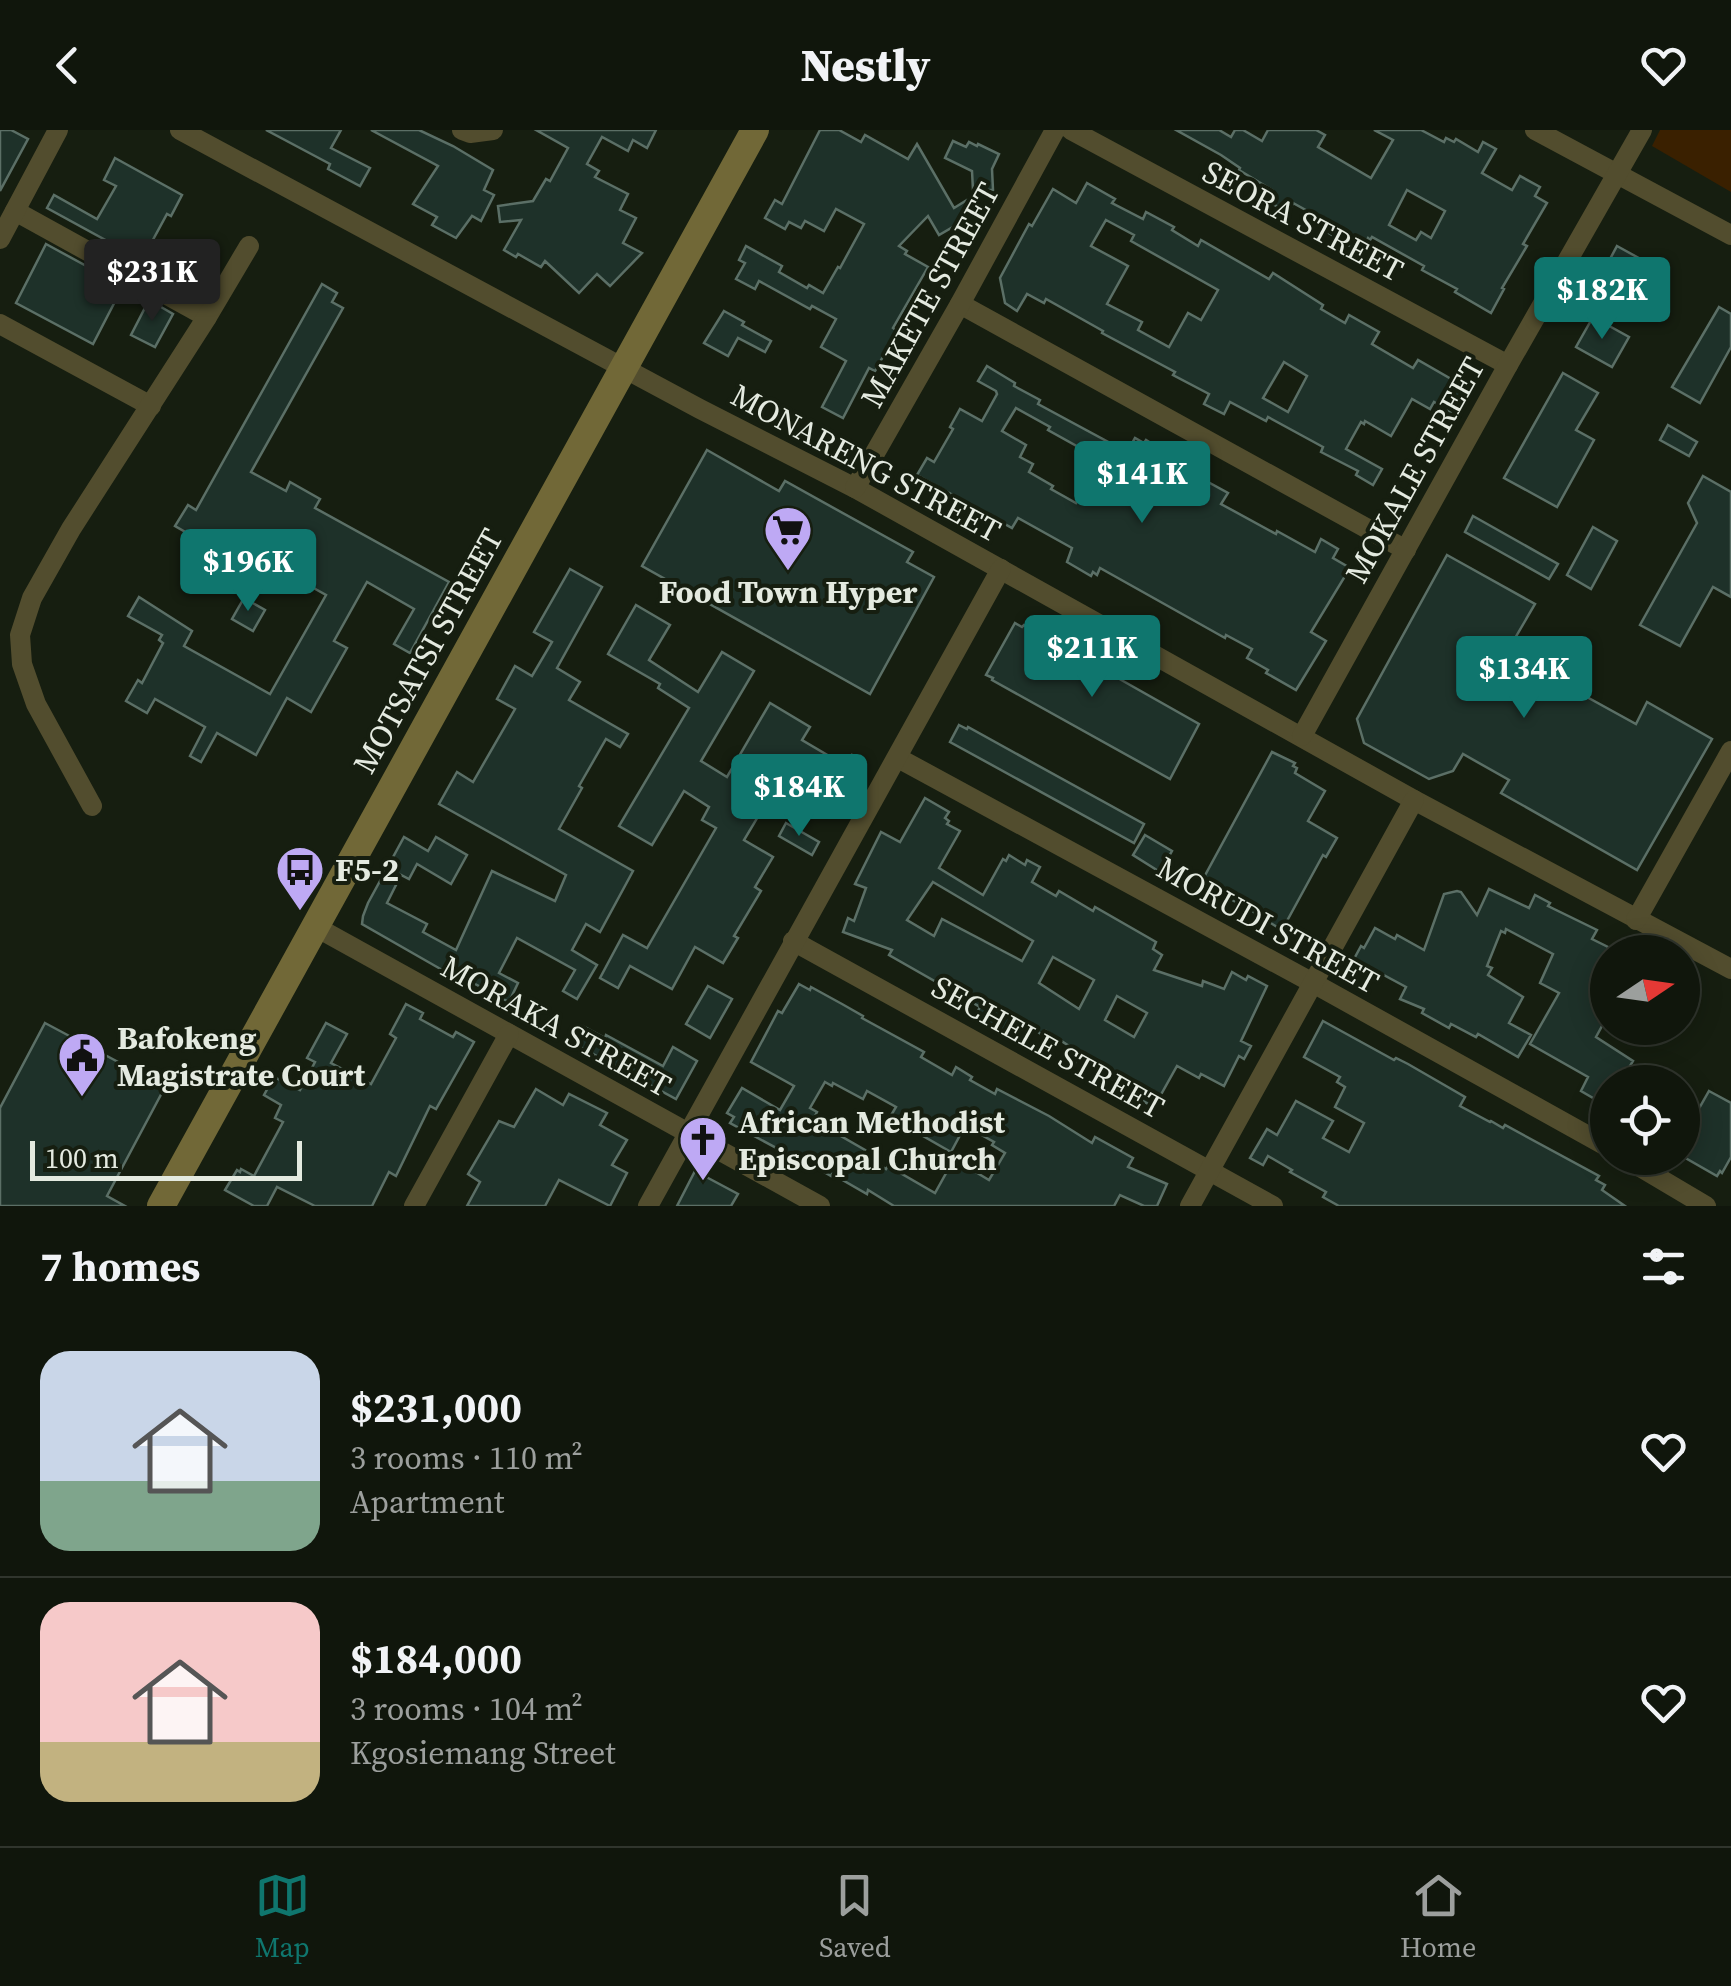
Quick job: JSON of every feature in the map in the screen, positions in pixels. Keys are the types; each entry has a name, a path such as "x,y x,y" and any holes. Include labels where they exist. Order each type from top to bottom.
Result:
{"street":[{"path":"0,239 58,130"},
{"name":"MONARENG STREET","path":"180,130 855,488 1414,800 1731,969"},
{"path":"462,130 493,130"},
{"name":"MOTSATSI STREET","path":"161,1206 755,130"},
{"name":"MAKETE STREET","path":"855,488 1056,130"},
{"name":"SEORA STREET","path":"1070,130 1508,365"},
{"path":"1535,130 1731,235"},
{"name":"MOKALE STREET","path":"1302,736 1642,130"},
{"path":"15,211 206,317"},
{"path":"92,806 36,704 22,664 20,635 32,598 71,529 249,246"},
{"path":"960,304 1406,550"},
{"path":"0,324 151,406"},
{"path":"648,1206 1001,569"},
{"path":"1636,920 1731,751"},
{"name":"MORUDI STREET","path":"898,758 1590,1137"},
{"path":"1190,1206 1414,800"},
{"name":"MORAKA STREET","path":"316,927 820,1206"},
{"name":"SECHELE STREET","path":"793,941 1273,1206"},
{"path":"414,1206 509,1034"},
{"path":"1654,1175 1706,1206"}],"shaded area":[{"path":"1660,130 1731,130 1731,192 1652,146"}],"building":[{"path":"0,130 11,130 28,139 0,191"},
{"path":"266,130 341,130 331,148 370,168 360,186 328,169 330,164"},
{"path":"371,130 419,130 493,170 484,190 494,195 481,221 472,216 456,238 432,225 437,217 413,204 438,166"},
{"path":"536,130 656,130 647,148 633,140 628,151 602,137 587,164 599,171 595,177 628,194 620,210 636,218 623,243 642,253 610,286 597,274 579,293 545,261 541,267 504,250 521,220 500,222 498,206 533,201 546,179 550,181 568,148"},
{"path":"820,130 839,130 861,142 865,135 908,159 917,144 954,208 967,200 975,214 939,235 928,216 899,246 928,267 893,328 897,331 875,371 869,368 843,418 822,407 846,361 821,347 836,319 759,281 755,289 736,279 745,263 739,260 746,246 782,266 779,272 823,293 840,268 864,224 836,209 824,231 805,221 801,228 789,222 785,229 765,218 775,200 782,204"},
{"path":"1176,130 1219,130 1231,137 1235,130 1243,130 1262,141 1268,130 1316,130 1325,135 1318,147 1371,178 1393,140 1374,130 1421,130 1444,142 1446,138 1454,142 1456,139 1478,152 1483,142 1496,149 1482,173 1512,190 1520,176 1540,187 1535,196 1547,203 1491,313 1422,270 1424,266 1372,237 1360,252 1327,232 1331,224 1293,203 1289,212 1266,201 1272,190","holes":["1407,190 1445,211 1431,238 1421,232 1416,240 1389,225"]},
{"path":"953,141 966,147 969,142 978,144 999,154 992,169 993,190 973,190 972,171 945,158"},
{"path":"115,158 182,195 142,260 47,208 54,195 97,219 116,186 104,180"},
{"path":"1087,183 1115,199 1112,203 1143,219 1146,212 1198,246 1201,240 1269,279 1273,273 1345,323 1349,315 1379,332 1372,344 1413,368 1418,360 1465,387 1451,412 1434,402 1430,409 1412,399 1391,436 1361,422 1346,449 1382,469 1373,485 1356,475 1358,471 1321,452 1323,447 1268,417 1266,421 1230,402 1224,414 1204,404 1209,394 1046,299 1044,303 1027,294 1017,311 1005,303 1000,278 1053,189 1076,203","holes":["1106,220 1134,235 1131,241 1218,290 1201,320 1188,313 1169,347 1138,330 1142,322 1107,304 1128,266 1091,246","1284,362 1307,376 1288,412 1263,398"]},
{"path":"46,244 123,286 93,344 16,303"},
{"path":"1617,246 1664,272 1651,302 1602,274"},
{"path":"322,284 337,293 332,302 343,308 251,472 286,491 290,482 320,499 315,508 449,582 410,653 394,644 414,609 367,582 334,641 347,648 311,712 287,698 256,755 217,733 201,762 190,756 205,727 155,699 147,713 126,701 138,680 142,683 163,643 159,640 162,635 128,616 139,597 192,631 184,646 270,694 326,595 238,546 231,558 175,526 188,505 196,510"},
{"path":"149,300 173,314 155,347 131,335"},
{"path":"1719,307 1731,314 1731,347 1700,403 1672,387"},
{"path":"724,311 771,341 765,352 738,338 728,356 704,343"},
{"path":"1593,317 1629,337 1612,367 1576,347"},
{"path":"987,366 1040,400 1038,404 1127,452 1135,438 1144,443 1146,440 1157,447 1152,462 1202,489 1206,481 1228,493 1221,504 1315,552 1321,539 1338,549 1333,558 1350,568 1311,632 1326,641 1296,690 1247,658 1252,649 1100,568 1097,575 1093,572 1091,576 1067,562 1072,548 1018,518 1012,528 917,475 927,458 934,462 960,409 982,421 997,394 978,381","holes":["1016,408 1050,427 1048,430 1116,468 1096,501 1082,492 1076,503 1051,489 1053,486 1029,472 1033,464 1020,457 1026,445 1002,431"]},
{"path":"1563,373 1598,393 1576,430 1594,440 1557,507 1504,478"},
{"path":"1668,425 1697,442 1689,456 1660,440"},
{"name":"Food Town Hyper","path":"707,450 779,491 785,481 913,552 907,562 934,577 870,694 642,566"},
{"path":"1703,476 1731,492 1731,597 1713,587 1680,646 1640,625 1697,523 1688,503"},
{"path":"1473,516 1558,564 1549,579 1465,532"},
{"path":"1593,527 1617,541 1591,589 1567,575"},
{"path":"1447,555 1535,604 1511,645 1522,651 1518,659 1636,724 1647,702 1712,739 1637,870 1501,793 1509,780 1463,754 1453,771 1429,779 1364,743 1357,719"},
{"path":"570,569 602,587 557,668 580,682 569,700 628,734 620,747 606,739 559,829 633,871 600,932 586,924 572,950 597,965 577,999 563,991 575,970 517,938 499,973 518,983 509,1002 445,968 444,971 362,924 363,916 404,837 428,851 436,837 467,855 451,884 417,864 409,879 401,875 387,903 427,924 423,932 456,950 492,871 555,901 566,875 439,804 457,772 473,782 515,709 497,699 515,666 532,676 552,642 534,632"},
{"path":"244,598 265,610 253,631 232,619"},
{"path":"636,605 670,625 649,660 698,692 722,652 754,671 701,761 727,777 770,703 810,727 802,740 846,766 852,755 865,762 834,817 821,810 824,805 796,789 784,810 768,800 744,840 773,857 755,887 761,891 734,936 738,938 723,963 695,947 672,989 630,966 618,988 600,978 623,935 647,948 716,828 702,820 709,807 684,791 652,845 619,826 689,708 658,688 660,684 608,654"},
{"path":"1015,623 1199,724 1170,779 986,675"},
{"path":"959,725 1144,824 1134,843 950,742"},
{"path":"1272,752 1295,763 1295,773 1325,791 1308,821 1337,838 1326,857 1323,855 1282,930 1269,922 1265,928 1253,922 1257,914 1223,895 1216,894 1212,900 1196,892"},
{"path":"925,798 949,812 947,824 960,831 939,868 983,895 1003,859 1006,861 1009,855 1025,865 1027,860 1040,867 1032,882 1056,896 1059,891 1093,911 1095,907 1156,942 1153,949 1162,955 1154,970 1202,986 1203,981 1224,989 1232,972 1267,986 1241,1041 1251,1046 1244,1059 1239,1056 1224,1086 1177,1066 1154,1107 1077,1060 1071,1071 1059,1064 1069,1046 1046,1031 1044,1036 1020,1020 1010,1038 974,1018 980,1007 889,955 892,950 843,932 848,918 854,921 866,888 855,884 881,832 900,842","holes":["933,882 1033,941 1022,961 942,919 934,936 907,920","1053,957 1094,980 1079,1009 1039,983","1117,996 1147,1013 1134,1037 1105,1020"]},
{"path":"786,823 819,842 812,855 779,836"},
{"path":"1145,835 1172,851 1160,872 1133,855"},
{"path":"1489,889 1529,908 1535,895 1550,903 1548,906 1597,930 1590,935 1590,1045 1608,1045 1633,1061 1631,1065 1590,1065 1590,1096 1581,1091 1588,1077 1530,1044 1559,993 1540,983 1553,954 1506,929 1505,933 1501,931 1487,966 1492,968 1488,975 1523,997 1509,1023 1531,1035 1518,1057 1478,1034 1476,1037 1451,1024 1449,1028 1422,1013 1424,1009 1400,999 1406,987 1354,959 1375,928 1424,950 1444,894 1461,892 1477,915"},
{"path":"799,984 810,990 811,987 924,1052 921,1057 952,1075 956,1067 995,1094 997,1089 1092,1143 1095,1137 1133,1158 1128,1167 1167,1184 1157,1206 1144,1206 1120,1195 1114,1206 894,1206 868,1190 867,1194 795,1158 730,1123 734,1117 727,1113 742,1088 780,1110 794,1086 751,1062 778,1011 782,1013","holes":["825,1082 832,1086 833,1083 863,1099 867,1091 896,1107 890,1117 951,1152 965,1126 1005,1153 989,1180 954,1159 935,1193 862,1155 865,1150 813,1120 817,1112 810,1108"]},
{"path":"708,986 732,999 710,1038 686,1024"},
{"path":"406,1004 423,1013 420,1019 453,1037 456,1032 474,1042 436,1109 430,1106 396,1176 389,1172 372,1206 315,1206 277,1187 267,1206 254,1206 225,1190 237,1170 254,1176 283,1122 275,1118 281,1105 264,1095 274,1077 300,1090 315,1062 307,1058 326,1023 347,1034 331,1063 371,1084 396,1038 390,1034"},
{"path":"1323,1021 1465,1097 1460,1106 1503,1128 1505,1125 1590,1171 1590,1175 1599,1176 1596,1180 1605,1185 1602,1190 1625,1206 1339,1206 1323,1197 1326,1192 1268,1156 1263,1165 1250,1158 1267,1129 1277,1135 1296,1101 1333,1121 1323,1138 1349,1152 1364,1123 1335,1107 1345,1087 1337,1082 1340,1077 1304,1057"},
{"name":"Bafokeng Magistrate Court","path":"45,1023 165,1087 107,1196 125,1206 0,1206 0,1108"},
{"path":"583,1026 663,1066 673,1047 697,1061 676,1099 573,1043"},
{"path":"536,1089 563,1105 569,1094 607,1113 600,1125 627,1140 612,1165 627,1173 610,1206 559,1180 545,1206 467,1206 480,1182 468,1174 499,1121 514,1127"},
{"path":"1709,1091 1731,1103 1731,1157 1717,1176 1700,1166 1700,1107"},
{"name":"African Methodist Episcopal Church","path":"695,1171 738,1194 731,1206 677,1206"}],"place":[{"name":"Food Town Hyper","path":"788,572"},
{"name":"F5-2","path":"300,912"},
{"name":"Bafokeng Magistrate Court","path":"82,1098"},
{"name":"African Methodist Episcopal Church","path":"703,1182"}]}
